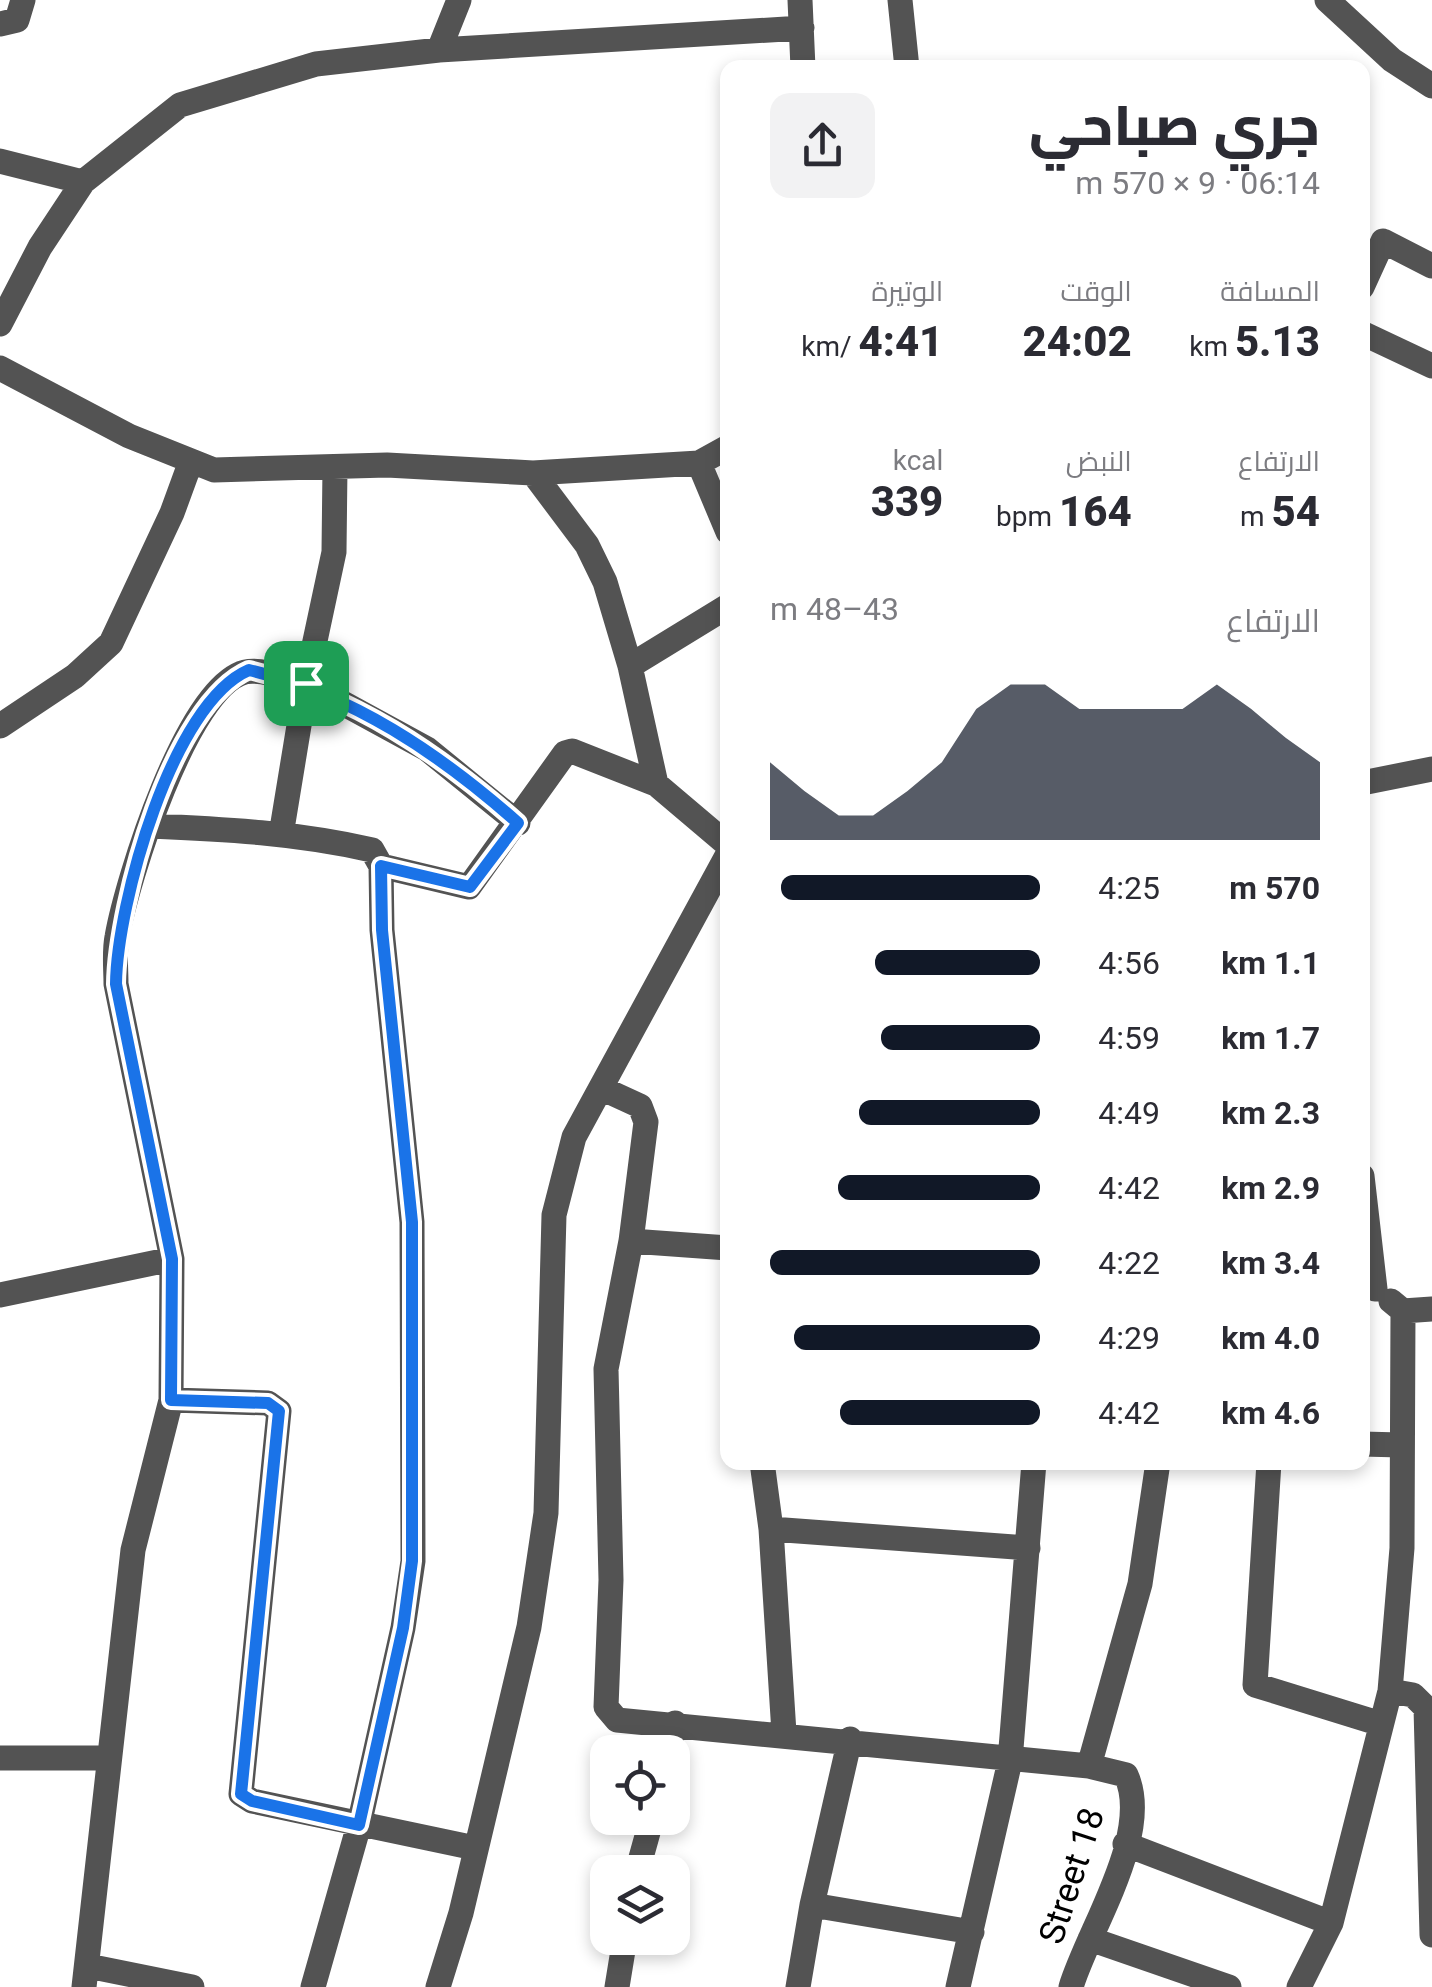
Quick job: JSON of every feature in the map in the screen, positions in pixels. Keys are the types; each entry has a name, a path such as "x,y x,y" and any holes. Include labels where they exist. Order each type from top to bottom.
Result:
{"street":[{"path":"0,24 17,20 23,0"},
{"path":"439,50 460,0"},
{"path":"800,0 803,60"},
{"path":"900,0 907,60"},
{"path":"1327,0 1392,60 1432,86"},
{"path":"0,324 40,247 82,182 180,104 316,64 439,50 802,28"},
{"path":"0,160 82,182"},
{"path":"1371,245 1389,241 1432,266"},
{"path":"1370,337 1432,366"},
{"path":"0,368 129,436 214,470 387,464 533,472 699,463 720,451"},
{"path":"0,726 75,676 111,643 192,461"},
{"path":"699,463 720,513"},
{"path":"281,835 306,683 334,552 335,467"},
{"path":"533,472 587,545 605,582 630,666 656,784"},
{"path":"630,666 720,611"},
{"path":"192,1987 86,1977 133,1550 171,1400 172,1259 116,984 116,939 162,787 208,700 227,680 249,670 306,683 426,749 518,823"},
{"path":"381,866 470,887 564,754 572,751 656,784 720,838"},
{"path":"1370,782 1432,770"},
{"path":"150,826 281,835 372,850 381,866 382,930 412,1222 412,1561 403,1628 359,1825 312,1987"},
{"path":"438,1987 529,1627 546,1513 554,1215 574,1137 720,869"},
{"path":"603,1090 645,1111 631,1241 606,1368 612,1580 606,1708 625,1722 675,1722 850,1739 1010,1761 1089,1766 1140,1584 1157,1470"},
{"path":"631,1241 720,1247"},
{"path":"0,1296 172,1259"},
{"path":"1370,1285 1403,1312 1432,1309"},
{"path":"1299,1987 1331,1923 1390,1692 1402,1548 1403,1312"},
{"path":"171,1400 268,1403 279,1411 241,1794 252,1801 475,1848"},
{"path":"1370,1444 1401,1446"},
{"path":"763,1470 772,1529 784,1734"},
{"path":"958,1987 1010,1761 1033,1470"},
{"path":"1268,1470 1255,1685 1380,1724"},
{"path":"772,1529 1028,1548"},
{"path":"1390,1692 1414,1696 1426,1708 1432,1936"},
{"path":"672,1735 675,1722"},
{"path":"798,1987 812,1905 850,1739"},
{"path":"0,1758 109,1758"},
{"name":"Street 18","path":"1072,1987 1126,1844 1132,1807 1130,1785 1121,1772 1089,1766"},
{"path":"1126,1844 1331,1923"},
{"path":"812,1905 972,1932"},
{"path":"1090,1939 1229,1987"},
{"path":"617,1987 623,1955"}],"route":[{"path":"249,670 306,683 426,749 518,823 470,887 381,866 382,930 412,1222 412,1561 403,1628 359,1825 252,1801 241,1794 279,1411 276,1405 268,1403 171,1400 172,1259 116,984 116,939 162,787 208,700 227,680 249,670"}]}
